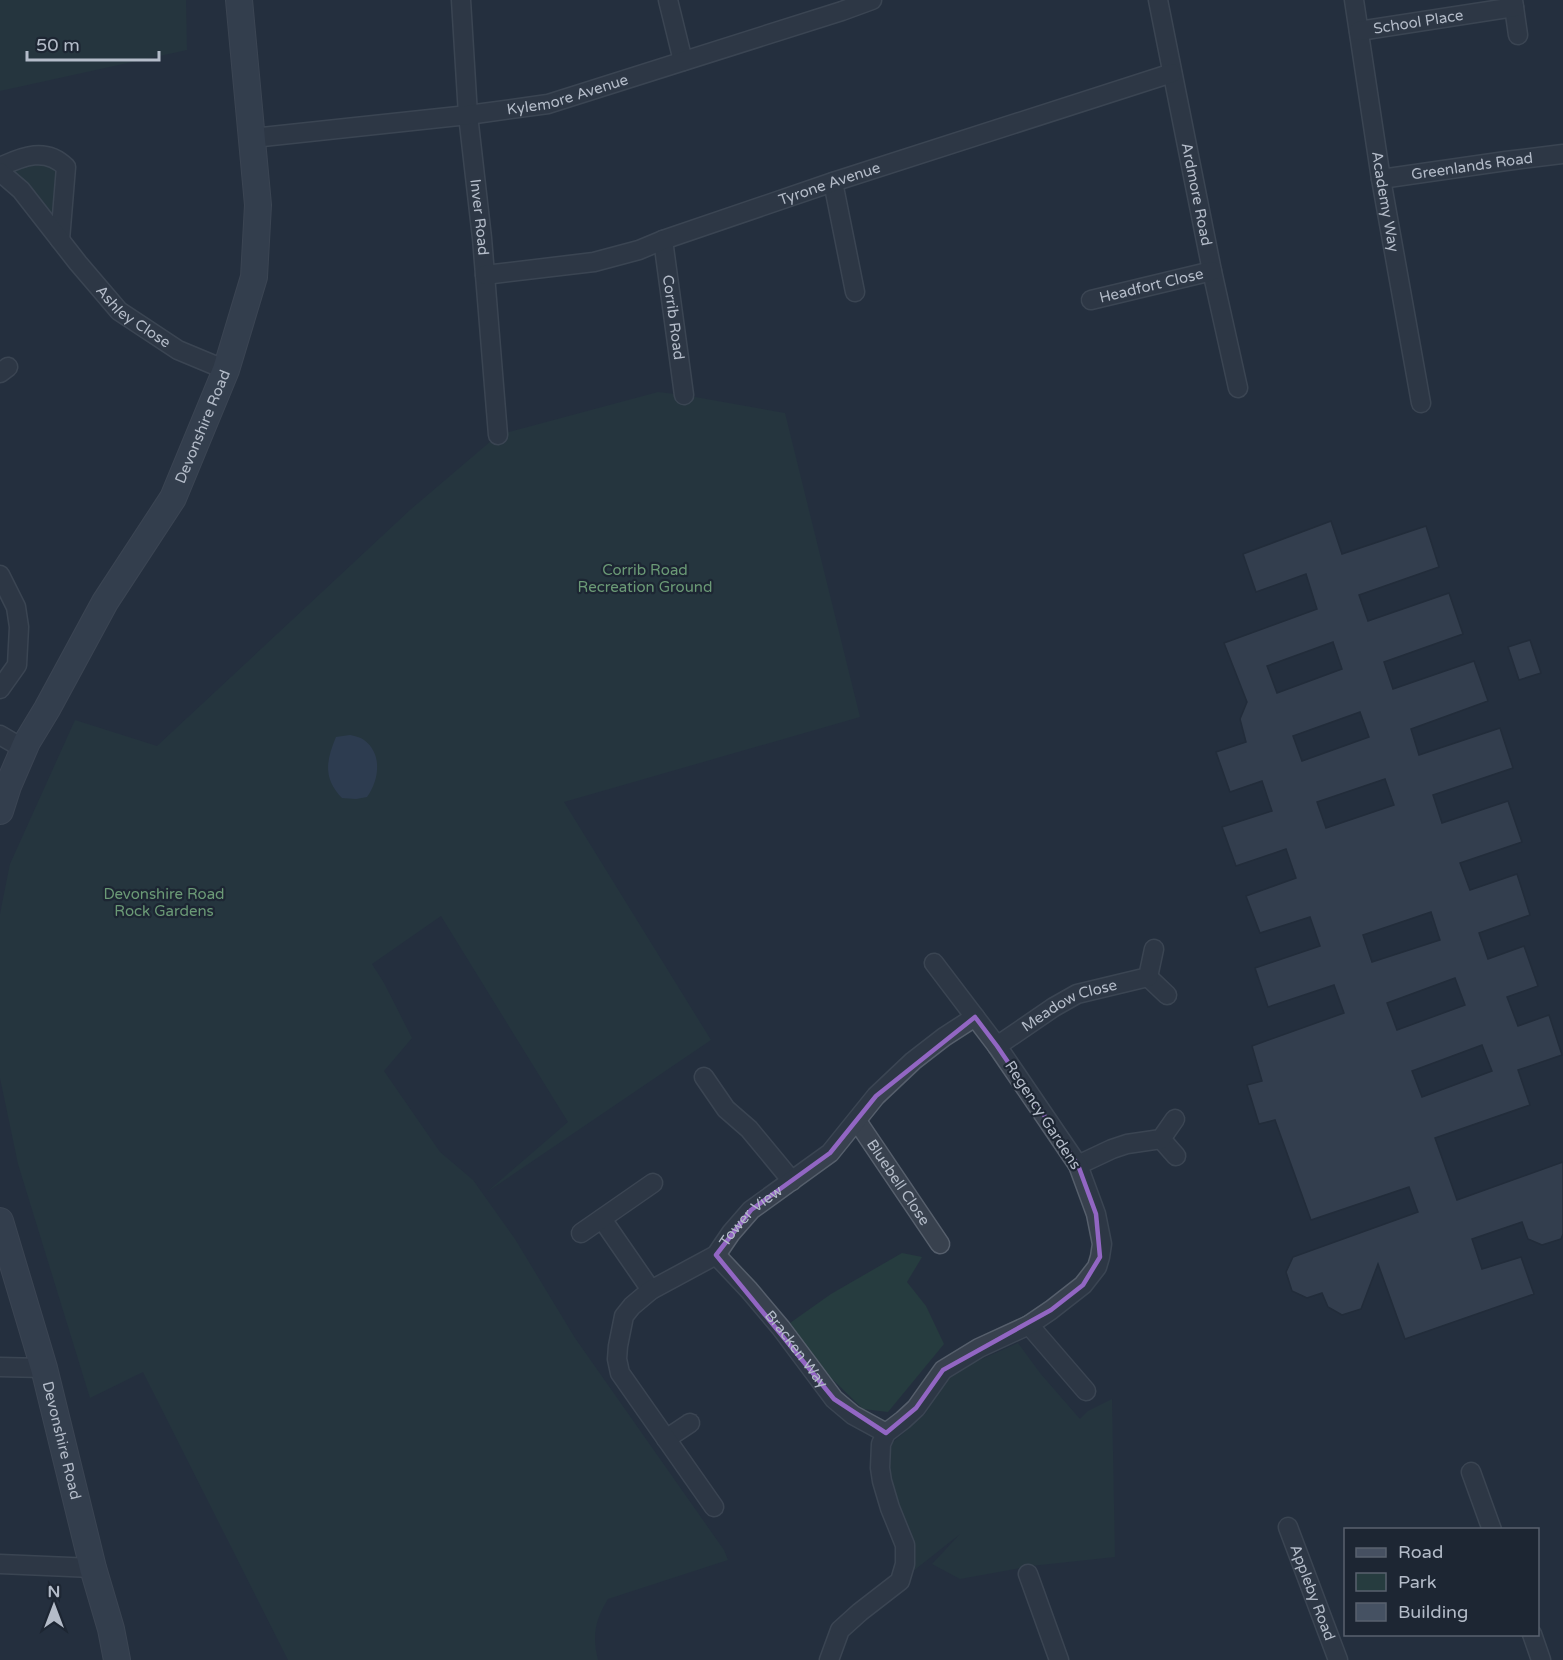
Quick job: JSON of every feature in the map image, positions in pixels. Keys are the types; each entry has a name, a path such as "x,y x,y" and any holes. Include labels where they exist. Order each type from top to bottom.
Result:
{"main road":[{"name":"Devonshire Road","path":"0,811 24,749 105,602 173,498 226,370 254,277 258,205 239,0"},
{"name":"Devonshire Road","path":"0,1221 44,1368 117,1660"}],"street":[{"name":"Inver Road","path":"461,0 468,115 482,238 498,435"},
{"path":"668,0 683,61"},
{"name":"Kylemore Avenue","path":"253,138 548,104 683,61 840,5 872,0"},
{"name":"Ardmore Road","path":"1158,0 1212,271 1238,388"},
{"name":"Academy Way","path":"1354,0 1381,179 1421,403"},
{"name":"School Place","path":"1359,31 1513,4 1518,35"},
{"name":"Tyrone Avenue","path":"485,274 594,262 639,250 833,182 1172,73"},
{"name":"Greenlands Road","path":"1381,179 1563,154"},
{"path":"0,167 24,156 47,156 59,160 66,167 60,240"},
{"name":"Ashley Close","path":"0,172 21,190 119,311 178,350 226,370"},
{"path":"833,182 855,292"},
{"name":"Corrib Road","path":"663,240 684,395"},
{"name":"Headfort Close","path":"1091,300 1212,271"},
{"path":"0,575 16,606 19,627 17,665 0,689"},
{"path":"0,735 24,749"},
{"path":"1154,949 1148,977 1167,995"},
{"name":"Regency Gardens","path":"886,1433 916,1408 948,1366 979,1347 1029,1325 1083,1285 1097,1267 1102,1244 1096,1214 1078,1165 997,1046 934,963"},
{"name":"Meadow Close","path":"997,1046 1077,994 1148,977"},
{"name":"Tower View","path":"714,1507 620,1373 617,1359 624,1316 651,1290 716,1255 730,1233 752,1210 830,1153 876,1096 913,1061 975,1017"},
{"path":"704,1077 726,1109 749,1130 792,1181"},
{"path":"1078,1165 1127,1144 1161,1138 1175,1119"},
{"name":"Bluebell Close","path":"857,1121 940,1244"},
{"path":"1161,1138 1176,1156"},
{"path":"581,1233 653,1183"},
{"path":"602,1219 651,1290"},
{"name":"Bracken Way","path":"716,1255 749,1290 834,1399 853,1416 886,1433"},
{"path":"1029,1325 1086,1391"},
{"path":"0,1367 44,1368"},
{"path":"666,1439 690,1423"},
{"path":"829,1660 840,1630 900,1581 905,1564 905,1545 891,1508 880,1468 881,1444 886,1433"},
{"path":"1471,1472 1491,1528"},
{"name":"Appleby Road","path":"1288,1527 1338,1660"},
{"path":"0,1564 93,1568"},
{"path":"1028,1574 1059,1660"},
{"path":"1532,1636 1541,1660"}],"highlighted area":[{"path":"975,1017 1078,1165 1096,1214 1100,1257 1083,1285 1051,1310 943,1370 916,1408 886,1433 834,1399 716,1255 751,1210 830,1153 876,1096"}],"green space":[{"path":"0,0 186,0 187,50 0,91"},
{"path":"24,156 59,160 60,240 0,174"},
{"path":"658,392 785,413 860,717 564,802 711,1040 487,1192 568,1122 441,916 372,964 412,1038 384,1071 440,1152 473,1180 515,1239 575,1338 724,1550 728,1560 608,1599 596,1628 595,1643 598,1660 288,1660 143,1372 90,1398 18,1164 0,1078 0,914 10,864 75,720 157,746 410,510 498,435"},
{"path":"902,1253 922,1257 907,1282 926,1306 944,1344 888,1412 863,1409 826,1373 790,1323 831,1294"},
{"path":"1018,1343 1040,1373 1080,1419 1088,1411 1112,1399 1115,1557 1031,1566 960,1579 932,1564 960,1534 912,1572 891,1489 888,1465 892,1443 925,1414 943,1382 962,1368"}],"water":[{"path":"350,735 364,740 374,752 376,775 367,797 342,798 329,776 328,762 336,737"}],"building":[{"path":"1331,521 1342,554 1426,526 1439,567 1359,595 1368,621 1449,593 1463,634 1384,662 1393,689 1474,661 1488,701 1411,729 1419,755 1500,728 1513,768 1433,795 1442,823 1508,801 1522,842 1460,863 1470,890 1517,874 1530,915 1479,933 1488,959 1524,946 1538,986 1507,997 1518,1026 1549,1015 1562,1055 1518,1070 1530,1105 1435,1138 1457,1200 1563,1162 1563,1234 1561,1239 1542,1245 1528,1239 1522,1222 1472,1239 1482,1269 1521,1257 1534,1294 1405,1339 1378,1264 1361,1309 1342,1315 1328,1307 1322,1293 1307,1298 1292,1291 1286,1272 1293,1257 1418,1212 1409,1187 1311,1220 1275,1120 1259,1124 1247,1085 1262,1081 1252,1046 1344,1013 1334,985 1268,1007 1255,968 1320,946 1310,917 1260,933 1246,896 1296,878 1286,849 1236,866 1222,827 1272,811 1262,781 1230,792 1216,752 1246,742 1240,719 1247,702 1224,643 1317,609 1306,574 1256,592 1243,554","holes":["1333,642 1342,669 1277,693 1267,666","1360,712 1369,737 1302,761 1293,736","1385,779 1394,805 1326,828 1317,802","1431,912 1440,940 1372,962 1363,935","1455,978 1465,1005 1397,1030 1387,1003","1482,1045 1492,1071 1422,1097 1412,1071"]},
{"path":"1530,640 1541,673 1519,680 1508,647"}],"park label":[{"name":"Corrib Road Recreation Ground","path":"645,578"},
{"name":"Devonshire Road Rock Gardens","path":"164,902"}]}
